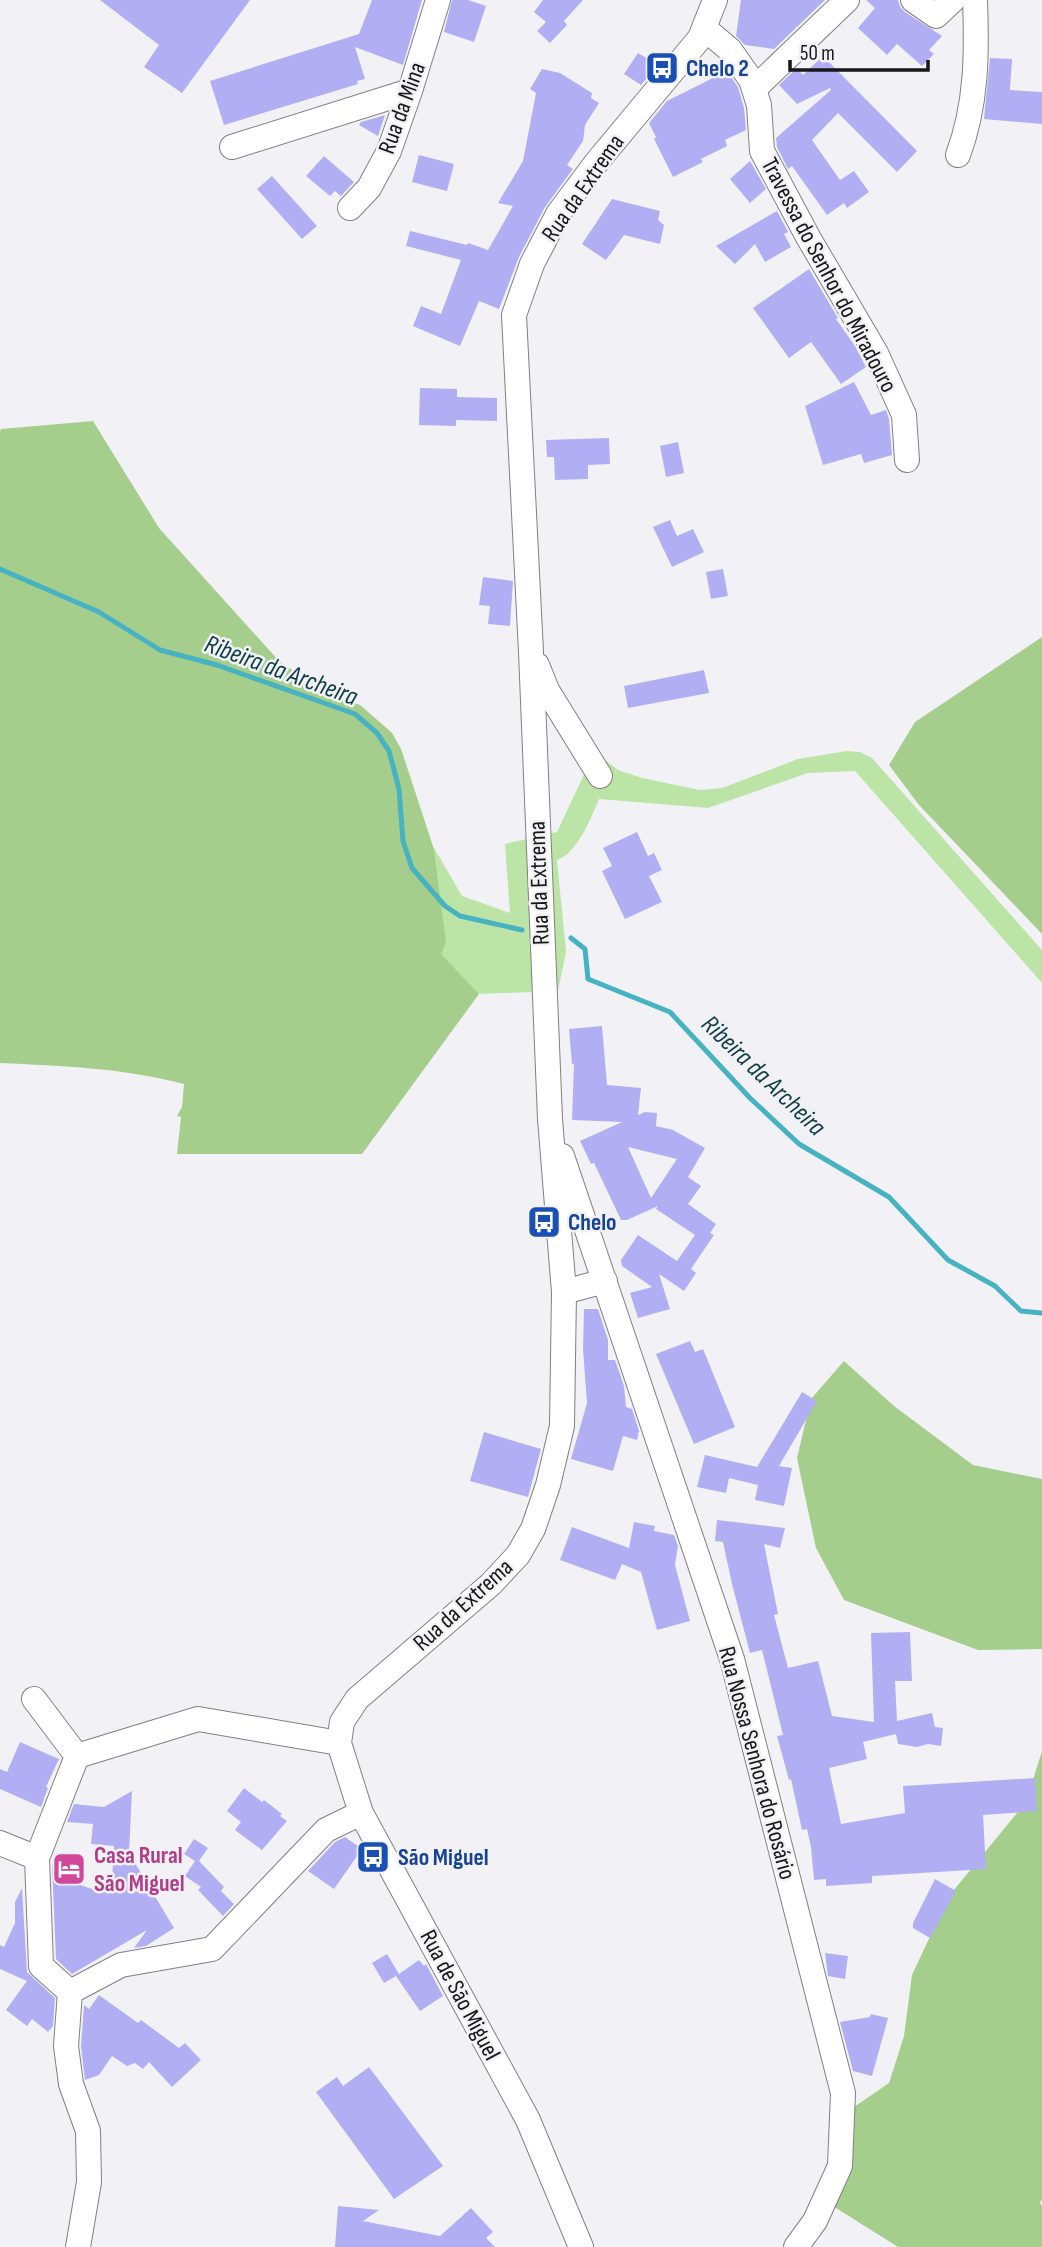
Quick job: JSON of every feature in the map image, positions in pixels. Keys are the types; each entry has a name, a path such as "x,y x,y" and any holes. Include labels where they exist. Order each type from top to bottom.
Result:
{"street":[{"name":"Rua da Mina","path":"350,208 369,188 388,151 438,0"},
{"name":"Rua da Extrema","path":"339,1742 342,1722 357,1699 491,1584 518,1555 533,1529 548,1485 562,1426 564,1292 550,1119 514,315 533,264 558,214 596,163 700,38 715,0"},
{"path":"754,89 847,0"},
{"path":"913,0 936,16 953,0"},
{"path":"958,155 967,132 977,63 975,0"},
{"name":"Travessa do Senhor do Miradouro","path":"704,28 730,50 751,80 759,105 762,151 808,237 876,353 904,415 907,460"},
{"path":"232,147 410,91"},
{"path":"531,652 547,690 600,776"},
{"name":"Rua Nossa Senhora do Rosário","path":"550,1119 732,1658 843,2093 840,2166 816,2221 796,2247"},
{"path":"564,1292 605,1281"},
{"path":"34,1699 77,1756"},
{"path":"77,1756 198,1719 339,1742"},
{"name":"Rua de São Miguel","path":"339,1742 361,1813 528,2120 581,2247"},
{"path":"70,1992 41,1966 37,1858 77,1756"},
{"path":"70,1992 121,1965 212,1948 326,1830 361,1813"},
{"path":"0,1843 37,1858"},
{"path":"70,1992 66,2046 71,2084 88,2131 89,2157 89,2182 78,2247"}],"green space":[{"path":"93,421 159,528 280,662 334,696 360,705 392,733 401,749 434,850 446,943 441,954 479,994 362,1154 177,1154 181,1117 177,1116 182,1107 184,1084 116,1071 0,1063 0,432 1,429"},
{"path":"0,556 164,643 360,705 392,733 401,749 433,846 462,896 510,913 505,844 557,832 588,766 599,755 618,770 700,790 722,788 798,759 847,751 860,752 872,758 1042,950 1042,983 855,771 808,773 708,808 599,799 577,843 571,851 557,860 566,952 558,991 479,994 374,886"},
{"path":"1042,637 1042,934 919,805 889,765 915,722"},
{"path":"844,1361 894,1406 973,1465 1042,1479 1042,1649 978,1650 844,1600 816,1548 797,1458 811,1399"},
{"path":"1042,1751 1042,2247 898,2247 828,2203 835,2120 889,2083 904,2036 912,1975 949,1896 1026,1802"}],"building":[{"path":"100,0 250,0 182,93 144,67 159,45"},
{"path":"372,0 422,0 403,65 355,47 365,79 357,81 358,84 224,125 210,81 359,34"},
{"path":"452,0 468,0 486,6 474,42 444,32"},
{"path":"543,0 583,0 564,21 567,25 550,43 537,31 546,22 534,12"},
{"path":"741,0 825,0 774,49 745,45 736,36"},
{"path":"866,0 898,0 905,12 942,36 929,50 934,54 922,66 897,44 887,55 858,28 875,8"},
{"path":"638,53 658,65 641,85 624,74"},
{"path":"823,56 917,151 897,172 838,113 812,140 840,180 854,171 869,192 847,208 844,203 827,215 792,166 788,169 777,147 776,138 831,90 830,88 797,104 779,85 797,68 803,75"},
{"path":"990,58 1012,59 1010,90 1042,92 1042,124 984,119"},
{"path":"542,69 560,73 592,93 591,98 599,103 585,125 583,141 567,165 573,169 545,207 519,257 499,309 479,301 460,346 413,326 421,306 441,314 461,260 406,246 410,231 488,250 513,206 498,203 523,161 536,93 530,89"},
{"path":"727,71 738,87 746,130 725,140 727,146 701,159 703,162 673,177 649,123 667,101"},
{"path":"385,115 378,136 359,125 361,122"},
{"path":"419,155 454,164 447,191 412,182"},
{"path":"324,156 354,182 341,196 335,191 330,196 306,176"},
{"path":"750,161 766,189 750,203 730,179"},
{"path":"272,176 317,226 302,239 257,189"},
{"path":"612,199 660,211 658,220 664,225 660,244 624,235 606,260 582,244"},
{"path":"777,211 788,232 784,234 791,247 765,262 755,244 735,264 716,246"},
{"path":"809,269 866,367 841,384 811,342 789,358 753,308"},
{"path":"854,382 871,415 886,410 892,455 864,463 861,454 823,465 805,406"},
{"path":"420,388 457,389 457,397 497,398 497,421 456,420 456,426 419,425"},
{"path":"609,438 610,464 588,465 588,479 555,480 554,457 547,457 546,440"},
{"path":"678,442 684,473 666,477 660,446"},
{"path":"670,520 677,536 693,529 704,552 672,567 653,527"},
{"path":"723,569 728,596 711,599 706,572"},
{"path":"483,577 513,581 510,626 488,624 490,606 479,605"},
{"path":"704,670 709,693 628,708 624,686"},
{"path":"637,832 648,856 654,853 662,870 649,876 662,902 625,919 602,871 612,866 603,848"},
{"path":"602,1026 607,1085 641,1088 638,1115 645,1112 657,1113 656,1126 673,1130 705,1148 688,1177 701,1186 688,1204 716,1224 710,1233 714,1235 691,1269 696,1273 684,1291 659,1274 670,1309 638,1318 630,1293 652,1287 622,1266 621,1260 638,1235 677,1261 695,1235 656,1209 658,1206 627,1220 621,1220 594,1163 591,1164 580,1141 622,1122 572,1120 574,1064 569,1029","holes":["628,1147 677,1159 651,1198"]},
{"path":"584,1309 598,1309 608,1340 608,1360 615,1360 624,1386 626,1407 632,1409 639,1431 637,1440 623,1436 613,1471 571,1459 587,1403 583,1349"},
{"path":"690,1341 695,1352 703,1349 735,1427 694,1444 656,1354"},
{"path":"802,1392 817,1401 779,1466 792,1468 784,1506 755,1500 758,1485 729,1478 726,1493 697,1487 705,1455 757,1467"},
{"path":"484,1432 541,1449 528,1497 470,1481"},
{"path":"717,1520 785,1528 780,1548 764,1544 778,1614 774,1615 788,1668 818,1661 832,1716 874,1722 871,1633 910,1632 912,1681 895,1681 897,1721 932,1713 935,1727 943,1728 941,1746 928,1744 917,1747 898,1744 896,1734 863,1742 867,1759 829,1768 841,1824 905,1813 903,1786 1035,1778 1037,1811 983,1815 986,1869 872,1876 872,1883 826,1886 826,1879 814,1880 807,1829 802,1830 791,1779 789,1780 777,1736 783,1735 762,1650 750,1653 723,1542 715,1541"},
{"path":"634,1522 655,1526 654,1531 674,1535 678,1546 675,1565 690,1621 657,1630 641,1572 622,1564 615,1580 560,1560 572,1527 629,1548"},
{"path":"20,1742 59,1759 46,1787 48,1788 41,1807 0,1789 0,1769 7,1772"},
{"path":"244,1788 262,1802 264,1800 287,1821 262,1850 235,1830 241,1822 227,1811"},
{"path":"132,1791 129,1853 174,1928 146,1946 134,1948 147,1930 72,1974 56,1959 52,1865 61,1866 60,1878 95,1890 112,1880 114,1846 91,1844 93,1824 67,1822 74,1804 104,1807"},
{"path":"345,1837 362,1849 334,1889 308,1871 335,1842"},
{"path":"194,1839 208,1848 199,1861 224,1887 221,1891 234,1904 223,1916 198,1890 201,1887 185,1876 195,1861 184,1854"},
{"path":"935,1879 956,1891 930,1938 913,1928 913,1923"},
{"path":"22,1888 27,1972 55,1998 53,2026 48,2032 32,2019 27,2026 6,2010 27,1981 0,1969 0,1945 4,1947 15,1923 15,1902"},
{"path":"825,1953 848,1956 845,1979 828,1976"},
{"path":"387,1954 399,1974 419,1960 424,1966 426,1964 443,1996 420,2011 396,1976 384,1983 372,1963"},
{"path":"99,1995 138,2023 141,2020 179,2048 185,2043 201,2060 172,2087 149,2062 143,2069 135,2063 127,2066 112,2056 99,2075 85,2080 81,2046 84,2005 89,2009"},
{"path":"871,2014 888,2018 872,2076 853,2071 840,2022 870,2017"},
{"path":"369,2067 443,2166 394,2199 316,2092 337,2077 343,2086"},
{"path":"338,2206 379,2210 363,2221 440,2236 471,2208 493,2232 486,2238 495,2247 335,2247"}],"waterway":[{"name":"Ribeira da Archeira","path":"0,569 99,612 160,650 217,665 355,714 377,733 389,751 399,789 403,841 412,868 445,906 460,916 522,930"},
{"name":"Ribeira da Archeira","path":"571,938 585,949 588,979 670,1012 750,1098 799,1144 889,1197 948,1260 995,1286 1021,1311 1042,1313"}],"place":[{"name":"Chelo 2","path":"662,68"},
{"name":"Chelo","path":"544,1222"},
{"name":"São Miguel","path":"373,1857"},
{"name":"Casa Rural São Miguel","path":"69,1869"}]}
